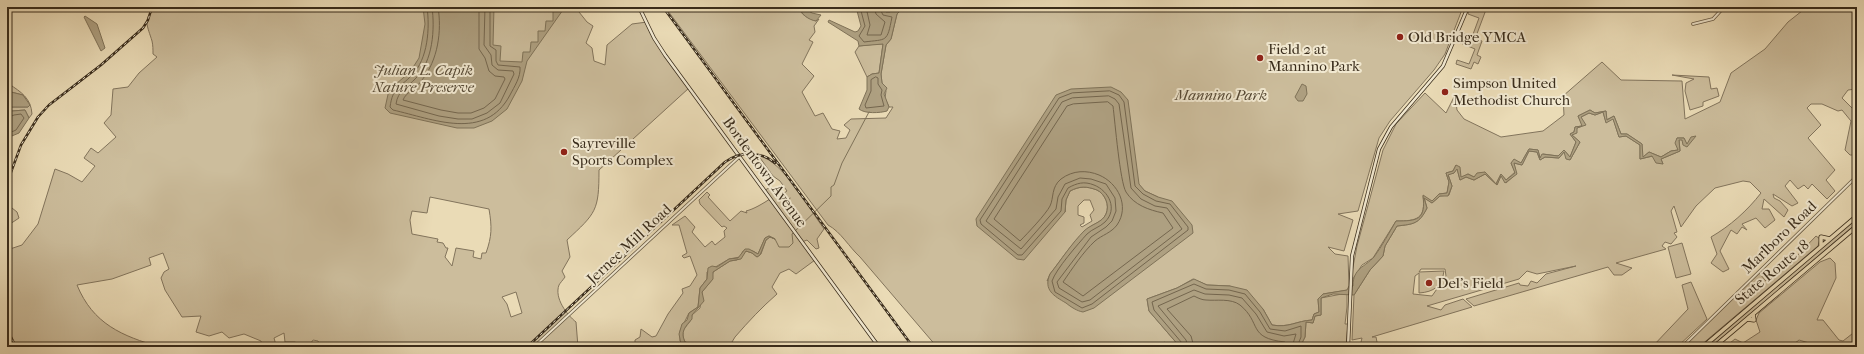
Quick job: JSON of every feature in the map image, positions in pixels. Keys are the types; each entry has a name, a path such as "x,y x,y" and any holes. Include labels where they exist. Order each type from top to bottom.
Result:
{"highway":[{"name":"State Route 18","path":"1703,347 1857,216"},
{"name":"State Route 18","path":"1714,347 1747,319 1754,320 1753,314 1828,250 1834,251 1834,245 1857,226"},
{"path":"1821,246 1821,237 1830,239"}],"main road":[{"name":"Bordentown Avenue","path":"639,7 654,38 665,55 879,347"},
{"path":"1348,347 1353,250 1382,142 1391,127 1443,66 1468,7"}],"street":[{"path":"1694,24 1714,18 1724,7"},
{"name":"Jernee Mill Road","path":"534,347 739,157"},
{"name":"Marlboro Road","path":"1682,347 1857,176"}],"green space":[{"name":"Julian L. Capik Nature Preserve","path":"157,7 575,7 587,22 593,26 586,43 592,48 594,61 605,65 607,45 632,24 647,22 654,37 689,88 599,170 597,203 594,210 590,217 567,240 570,257 562,271 565,277 559,285 558,295 565,311 576,322 578,347 321,347 318,341 313,340 309,346 303,347 295,342 285,342 284,333 274,338 276,345 273,347 262,346 261,341 244,334 229,338 222,332 209,336 196,332 201,316 182,317 165,290 161,278 164,272 169,269 163,253 149,258 151,265 112,279 77,285 91,310 100,319 121,333 160,347 11,347 7,335 7,250 22,245 38,224 55,169 82,182 95,166 84,158 91,148 98,153 116,137 104,123 111,115 113,89 128,87 139,73 157,57 153,54 147,23 147,19 152,11","holes":["430,197 489,209 491,226 490,236 486,253 482,253 481,259 473,257 474,251 456,248 452,266 445,257 448,248 446,248 443,243 437,242 438,239 412,234 410,220 412,211 427,213","516,292 522,313 511,317 507,304 502,297"]},
{"name":"Mannino Park","path":"665,7 800,7 801,12 805,16 816,21 819,19 814,26 815,32 809,40 813,42 802,64 814,76 802,92 815,116 823,113 832,129 840,131 837,139 846,138 850,130 844,125 851,119 886,118 893,107 889,107 885,98 886,91 882,83 881,74 886,45 891,39 897,14 904,7 1463,7 1445,54 1434,70 1390,121 1379,138 1358,211 1338,214 1353,220 1344,251 1328,247 1335,254 1348,256 1349,286 1348,290 1323,294 1318,299 1319,312 1314,314 1312,320 1283,326 1272,325 1263,309 1230,286 1207,285 1193,279 1177,288 1147,299 1149,311 1180,347 1169,347 1165,342 1163,343 1167,347 937,347 860,257 833,228 828,225","holes":["1071,89 1138,184 1145,191 1158,197 1047,281 1050,274 1076,241 1087,229 1102,219 1107,211 1106,200 1102,194 1097,190 1083,187 1070,191 1066,200 1065,212","1084,200 1090,200 1094,210 1090,215 1092,221 1082,227 1080,225 1084,223 1084,217 1078,215 1078,206"]},
{"path":"1470,7 1487,7 1475,39 1482,41 1477,55 1481,57 1478,64 1474,62 1471,69 1456,64 1457,60 1469,64 1475,49 1458,42 1462,33 1472,37 1479,18 1468,14"},
{"path":"1807,7 1857,7 1857,78 1852,84 1856,89 1848,90 1842,98 1857,113 1857,155 1850,155 1845,150 1851,121 1842,110 1838,111 1822,104 1811,104 1807,108 1821,125 1808,138 1835,170 1826,180 1835,191 1827,199 1812,184 1808,189 1804,185 1798,189 1790,180 1785,186 1798,203 1792,206 1773,194 1774,198 1780,201 1788,210 1784,217 1764,199 1762,209 1769,209 1775,220 1765,228 1756,218 1742,224 1747,230 1742,227 1737,234 1731,230 1720,251 1729,269 1723,272 1711,263 1717,254 1711,237 1738,218 1761,193 1750,182 1743,181 1715,188 1696,206 1681,227 1674,206 1671,211 1677,232 1674,233 1677,237 1671,244 1665,242 1662,246 1666,249 1616,263 1632,268 1622,275 1614,275 1608,267 1474,306 1466,299 1519,283 1520,285 1528,286 1531,281 1537,283 1546,274 1576,266 1537,274 1527,271 1519,279 1427,306 1441,310 1445,305 1463,299 1472,307 1372,337 1376,337 1378,347 1364,347 1361,342 1362,338 1352,340 1354,295 1370,270 1383,256 1385,246 1397,226 1412,224 1421,217 1427,208 1424,197 1432,203 1440,196 1449,195 1452,186 1448,174 1454,173 1457,168 1460,180 1466,177 1474,180 1485,174 1497,185 1501,175 1506,183 1516,174 1514,163 1522,165 1529,151 1537,152 1540,160 1545,157 1559,158 1564,152 1570,160 1580,142 1572,135 1577,128 1582,126 1575,127 1574,132 1570,134 1576,142 1570,157 1564,150 1558,156 1543,154 1540,158 1538,150 1529,149 1521,163 1514,160 1511,163 1515,172 1506,180 1501,174 1496,184 1485,172 1474,177 1468,174 1461,178 1456,165 1453,171 1446,173 1449,182 1447,193 1439,194 1432,202 1423,196 1424,204 1421,214 1415,219 1396,221 1373,258 1362,265 1353,279 1352,272 1357,246 1383,150 1396,124 1425,93 1446,113 1455,95 1457,110 1464,119 1501,137 1543,131 1564,115 1563,96 1602,62 1621,80 1682,81 1685,119 1720,102 1731,73 1765,49 1788,22","holes":["1590,110 1595,113 1606,111 1606,120 1614,116 1621,134 1627,134 1642,144 1642,158 1649,152 1661,157 1671,151 1678,150 1677,138 1684,138 1687,145 1679,139 1680,151 1661,159 1663,164 1653,156 1640,159 1640,145 1626,136 1619,137 1613,118 1606,122 1603,112 1595,115 1589,113 1581,117 1583,126 1578,116","1421,269 1445,269 1446,276 1432,296 1413,294 1415,276 1419,273 1419,293 1433,290 1441,281 1444,271 1419,272"]},
{"path":"883,44 879,73 872,74 867,77 855,52 859,46"},
{"path":"1672,75 1709,77 1711,89 1717,88 1719,96 1703,102 1703,106 1690,110 1685,91 1686,83 1694,79"},
{"path":"9,84 25,96 30,104 32,114 29,118 25,110 12,111 7,116 7,107 28,107 23,95 7,91 7,85"},
{"path":"758,155 768,159 777,166 795,186 824,229 817,239 819,248 816,249 807,240 802,242 815,260 796,274 789,269 780,273 772,287 777,294 735,337 732,342 735,347 693,347 692,344 685,342 683,333 690,322 692,315 700,308 702,292 711,281 713,272 730,261 737,260 740,257 729,259 707,272 707,279 700,288 698,307 689,313 680,331 680,341 686,347 635,347 635,340 640,337 641,329 652,337 656,336 668,314 683,293 682,289 690,286 697,275 690,256 684,258 682,256 687,253 679,225 672,225 685,216 695,227 692,232 705,247 712,241 715,245 725,237 724,231 727,228 724,226 722,227 700,204 699,200 707,192 710,195 708,197 730,221 741,211 747,213 746,211 755,208 770,199 764,191 770,187 777,198 787,191 780,181 773,176","holes":["769,236 775,239 770,237 766,240 761,254 757,257 746,251 753,251 758,254 765,238"]},
{"path":"7,204 17,212 19,218 7,226"},
{"path":"1857,217 1857,223 1711,347 1705,347"},
{"path":"1816,236 1820,239 1818,246 1699,347 1683,347 1759,273 1766,281 1773,273 1794,259"},
{"path":"1682,243 1691,274 1676,278 1668,247"},
{"path":"1830,258 1835,263 1836,278 1817,320 1823,320 1839,340 1843,341 1857,330 1857,347 1812,347 1809,343 1799,340 1790,347 1725,347 1735,339 1743,343 1760,332 1756,320 1759,313 1820,262"},
{"path":"1691,282 1707,319 1677,347 1652,347 1688,309 1682,285"},
{"path":"1347,293 1345,324 1348,324 1346,347 1300,347 1305,337 1306,322 1313,323 1315,316 1321,315 1321,298"}],"water":[{"path":"423,7 494,7 493,45 501,46 500,61 522,62 523,52 530,52 531,42 538,42 538,31 545,31 546,21 553,21 553,11 560,11 560,7 565,7 527,61 522,81 507,109 492,121 474,128 457,128 390,113 385,108 389,90 410,72 419,58 425,24"},
{"path":"800,7 808,7 807,10 821,15 816,21 805,16 800,10"},
{"path":"856,7 883,7 886,12 890,12 890,7 904,7 897,14 891,39 886,45 881,74 882,83 887,88 884,94 889,107 887,111 877,113 862,111 859,109 867,90 867,77 872,74 879,73 883,44 859,46 858,41 828,22 829,20 855,32 858,31 861,26"},
{"path":"85,16 97,24 105,48 101,51 84,17"},
{"path":"1302,84 1306,86 1307,94 1303,101 1298,101 1295,97"},
{"path":"1111,87 1121,92 1128,100 1139,184 1145,191 1172,201 1192,225 1193,233 1094,308 1083,312 1074,309 1054,295 1049,288 1048,280 1050,274 1071,246 1087,229 1102,219 1106,214 1106,200 1100,192 1086,187 1077,188 1070,191 1066,200 1065,212 1024,260 1017,259 977,226 976,219 1056,95 1071,89"},
{"path":"7,91 23,95 30,105 28,107 7,107"},
{"path":"25,110 29,118 19,133 7,138 7,116 12,111"},
{"path":"1590,110 1595,113 1606,111 1607,120 1614,116 1621,134 1627,134 1642,144 1643,157 1649,152 1661,157 1671,151 1678,150 1675,143 1677,138 1684,138 1687,144 1691,137 1696,136 1687,147 1683,145 1682,140 1679,140 1680,151 1661,159 1663,164 1656,163 1652,156 1640,159 1640,145 1626,136 1619,137 1613,119 1606,123 1603,112 1595,115 1589,113 1581,117 1586,125 1577,128 1577,133 1572,135 1580,142 1570,160 1566,159 1564,152 1559,158 1545,157 1540,160 1537,152 1529,151 1522,165 1514,163 1517,174 1505,183 1501,176 1497,185 1485,174 1474,180 1466,177 1460,180 1457,169 1454,173 1448,175 1452,186 1448,196 1440,196 1432,203 1424,198 1427,208 1421,217 1412,224 1397,226 1385,246 1383,256 1370,270 1354,295 1333,294 1321,298 1321,315 1315,316 1313,323 1306,322 1305,337 1300,347 1180,347 1149,311 1147,299 1177,288 1194,279 1207,285 1230,286 1247,290 1263,309 1272,325 1283,326 1312,320 1314,314 1319,312 1318,299 1323,294 1347,290 1349,286 1353,286 1355,275 1360,268 1374,257 1396,221 1415,219 1422,214 1424,203 1423,195 1432,201 1439,194 1447,193 1449,182 1446,173 1453,171 1456,165 1460,167 1461,177 1468,174 1474,177 1477,173 1485,172 1496,184 1501,174 1506,180 1515,173 1511,163 1514,159 1521,163 1529,149 1538,150 1540,158 1542,154 1558,156 1564,150 1570,157 1576,142 1570,134 1574,132 1575,127 1582,126 1578,116"},
{"path":"769,236 775,239 770,237 766,240 760,255 757,257 746,251 741,259 730,261 713,272 713,279 702,292 704,301 692,315 692,319 685,327 683,332 685,342 692,344 693,347 686,347 681,344 679,334 682,324 687,320 689,313 698,307 700,288 707,279 708,268 712,266 717,267 729,259 738,258 745,249 749,249 758,254 765,238"}],"waterway":[{"path":"775,239 779,247 789,247 793,243 792,234 831,196 831,187 834,185 842,163 869,112"},
{"path":"786,208 790,198"},
{"path":"782,202 786,206"}],"railway":[{"path":"7,183 21,145 38,117 49,105 101,65 143,28 148,20 152,7"},
{"path":"663,7 913,347"},
{"path":"527,347 725,162 731,158 744,154 751,154 764,156 775,163"},
{"path":"7,329 16,347"}],"place":[{"name":"Old Bridge YMCA","path":"1400,37"},
{"name":"Field 2 at Mannino Park","path":"1260,58"},
{"name":"Simpson United Methodist Church","path":"1445,92"},
{"name":"Sayreville Sports Complex","path":"564,152"},
{"name":"Del's Field","path":"1429,283"}]}
